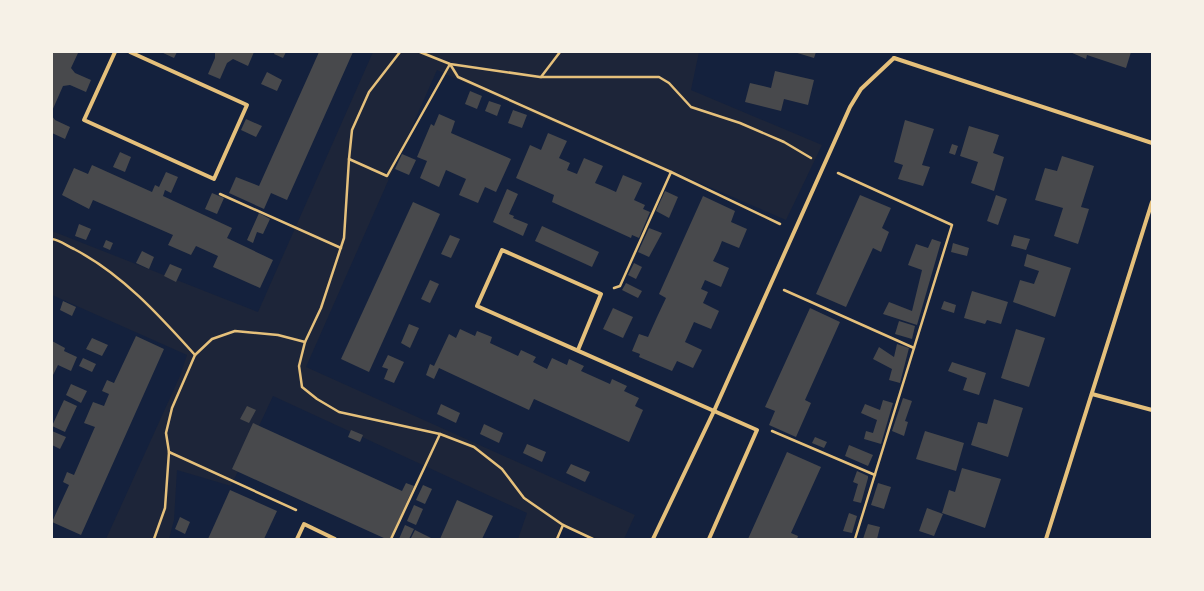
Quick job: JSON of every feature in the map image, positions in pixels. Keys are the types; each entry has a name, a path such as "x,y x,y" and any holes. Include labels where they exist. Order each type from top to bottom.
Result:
{"street":[{"path":"115,52 84,120 214,179 247,105 130,52"},
{"path":"892,52 894,58"},
{"path":"894,58 1152,143"},
{"path":"653,539 714,411 795,231 822,165 850,107 861,89 894,58"},
{"path":"1046,539 1152,202"},
{"path":"578,350 601,294 502,250 477,306 757,430 709,539"},
{"path":"1092,394 1152,410"},
{"path":"297,539 304,524 336,539"}],"path":[{"path":"400,52 369,92 352,130 348,159 344,238 342,248 321,308 305,342 299,366 302,387 317,399 339,412 440,434 474,447 502,469 524,498 563,525 593,539"},
{"path":"420,52 450,64 540,77 659,77 669,83 692,107 740,123 784,142 822,165 952,225 855,539"},
{"path":"540,77 560,52"},
{"path":"348,159 387,176 450,64"},
{"path":"450,64 458,77 671,172 795,231"},
{"path":"601,294 620,286 671,172"},
{"path":"214,179 210,189 342,248"},
{"path":"52,239 91,258 118,276 170,327 195,355"},
{"path":"771,284 914,348"},
{"path":"154,539 165,508 169,452 166,433 172,408 195,355 212,339 235,331 278,335 305,342"},
{"path":"757,430 764,427 875,475"},
{"path":"391,539 440,434"},
{"path":"169,452 301,513 304,524"},
{"path":"557,539 563,525"}],"shaded area":[{"path":"373,52 699,52 691,90 822,145 786,220 663,167 544,119 437,70 306,367 635,515 624,539 595,539 564,525 557,539 518,539 527,513 273,396 231,486 177,470 174,520 169,539 106,539 180,376 187,355 52,295 52,231 258,312"}],"building":[{"path":"52,52 78,53 71,68 75,73 91,80 86,92 70,85 63,86 52,111"},
{"path":"161,52 177,52 174,58"},
{"path":"215,52 254,52 248,66 233,59 227,63 220,79 208,74 215,58"},
{"path":"275,52 286,52 283,58 274,54"},
{"path":"319,52 353,52 287,200 271,193 264,209 229,193 236,177 259,186"},
{"path":"794,52 816,52 814,58"},
{"path":"1070,52 1131,52 1126,68 1087,55 1086,59"},
{"path":"775,71 814,80 808,105 784,99 781,111 745,102 750,83 771,88"},
{"path":"267,72 282,80 277,91 261,84"},
{"path":"470,91 482,96 477,109 465,104"},
{"path":"489,101 501,105 497,116 485,111"},
{"path":"513,110 527,115 522,128 508,123"},
{"path":"439,114 455,121 451,133 511,159 496,192 485,187 478,203 459,195 466,179 446,170 439,187 420,178 427,161 417,157 431,124 434,126"},
{"path":"52,116 55,120 70,127 65,139 52,133"},
{"path":"246,119 262,126 256,137 241,130"},
{"path":"905,120 934,129 922,165 930,167 923,186 898,179 903,165 894,162"},
{"path":"969,126 999,135 993,153 1004,157 994,191 971,183 978,162 960,156"},
{"path":"548,133 567,141 559,158 570,163 567,170 577,174 584,158 603,166 595,183 616,192 623,175 642,183 634,200 645,205 643,209 650,212 639,238 632,235 631,238 552,202 554,195 516,178 530,145 541,150"},
{"path":"952,144 958,146 955,155 949,153"},
{"path":"120,152 131,157 125,172 113,167"},
{"path":"402,154 416,160 409,175 395,169"},
{"path":"1062,156 1094,166 1081,207 1089,209 1078,244 1054,236 1063,208 1035,200 1045,168 1057,171"},
{"path":"92,165 152,192 155,185 159,187 166,172 178,177 171,193 165,190 163,196 232,228 227,238 273,260 260,288 213,267 218,256 196,246 191,255 168,245 173,235 93,200 89,209 62,195 74,168 88,174"},
{"path":"507,189 518,194 509,214 514,216 513,218 528,224 523,236 493,222"},
{"path":"665,191 678,197 669,218 656,211"},
{"path":"212,193 224,198 217,214 205,209"},
{"path":"860,195 891,208 882,228 889,232 881,252 873,248 846,307 816,294"},
{"path":"996,195 1007,199 998,225 987,221"},
{"path":"703,196 735,211 731,222 747,229 739,248 722,241 713,261 729,268 721,287 705,280 701,289 708,292 703,303 719,311 711,329 694,322 685,342 702,350 693,368 677,361 672,371 639,357 640,354 632,351 639,334 648,337 666,298 659,294"},
{"path":"413,202 440,214 369,372 341,359"},
{"path":"259,213 270,219 263,234 257,232 253,243 247,240"},
{"path":"79,224 91,229 86,240 75,236"},
{"path":"542,226 599,252 592,267 535,241"},
{"path":"649,228 662,233 649,257 638,252"},
{"path":"450,235 460,239 451,258 441,254"},
{"path":"1014,235 1030,239 1026,250 1011,246"},
{"path":"932,239 941,242 917,325 883,314 889,302 912,311 922,270 908,265 916,244 928,248"},
{"path":"106,240 113,243 110,250 103,247"},
{"path":"953,243 969,248 967,256 951,252"},
{"path":"142,251 154,257 149,269 136,263"},
{"path":"1027,254 1071,268 1055,317 1013,302 1020,280 1034,284 1039,271 1024,266"},
{"path":"634,263 642,267 636,279 628,275"},
{"path":"170,264 182,269 176,282 164,276"},
{"path":"430,280 439,284 430,303 421,299"},
{"path":"626,283 642,291 638,298 622,290"},
{"path":"972,291 1008,302 1001,324 987,320 985,324 964,318"},
{"path":"63,301 76,307 72,316 60,310"},
{"path":"944,301 956,305 954,313 941,309"},
{"path":"613,308 633,317 623,338 603,329"},
{"path":"810,308 840,322 805,400 811,403 796,437 769,425 775,411 765,407"},
{"path":"899,321 915,326 912,339 895,334"},
{"path":"409,324 419,328 410,348 401,343"},
{"path":"460,329 475,336 477,331 492,337 490,343 518,356 521,350 536,357 533,362 547,369 552,358 567,365 569,359 584,366 581,371 610,384 612,379 627,386 624,391 639,398 635,406 643,410 629,442 534,399 529,410 439,368 434,379 426,375 430,364 434,366 449,334 456,338"},
{"path":"1016,329 1045,338 1029,387 1001,378"},
{"path":"136,336 164,349 81,535 52,522 69,485 63,482 67,472 74,475 95,427 84,423 93,402 104,406 109,394 102,391 107,380 114,383"},
{"path":"92,338 108,345 102,356 86,349"},
{"path":"52,341 65,348 64,351 77,357 71,371 58,365 52,377"},
{"path":"897,344 909,348 900,383 889,380 892,369 873,359 879,347 894,357"},
{"path":"388,355 404,362 394,383 384,379 388,369 382,367"},
{"path":"83,358 96,364 92,372 79,366"},
{"path":"952,362 986,373 979,395 963,390 967,378 948,371"},
{"path":"71,384 87,391 81,403 66,395"},
{"path":"903,398 912,401 905,421 908,422 904,436 892,431"},
{"path":"994,399 1023,408 1008,457 971,445 978,422 987,424"},
{"path":"64,400 77,406 65,432 52,426"},
{"path":"883,400 893,403 881,444 864,439 866,431 873,433 877,420 861,413 865,404 880,410"},
{"path":"441,404 460,413 456,423 437,414"},
{"path":"247,406 256,410 249,423 240,419"},
{"path":"253,423 402,491 406,483 414,486 390,539 386,539 232,469"},
{"path":"484,424 503,433 499,443 480,434"},
{"path":"351,430 363,435 360,442 348,437"},
{"path":"52,431 66,437 60,449 52,445"},
{"path":"925,431 964,443 956,471 916,459"},
{"path":"815,437 827,442 824,448 812,443"},
{"path":"527,444 546,452 542,462 523,453"},
{"path":"849,445 873,455 868,466 845,456"},
{"path":"787,452 821,467 791,533 798,536 797,539 748,539"},
{"path":"571,464 590,472 585,482 566,473"},
{"path":"962,468 1001,479 985,528 942,513 949,490 955,492"},
{"path":"857,471 868,476 861,503 853,501 858,484 853,482"},
{"path":"878,483 891,487 884,509 871,505"},
{"path":"423,485 432,489 425,504 416,500"},
{"path":"230,490 277,511 264,539 208,539"},
{"path":"457,500 493,516 482,539 440,539"},
{"path":"414,505 423,509 416,525 407,521"},
{"path":"927,508 943,514 934,536 919,531"},
{"path":"849,513 857,516 852,533 843,531"},
{"path":"180,517 190,522 185,534 175,529"},
{"path":"868,524 880,527 877,539 863,539"},
{"path":"405,525 414,529 409,539 399,539"},
{"path":"415,530 433,539 411,538"}]}
